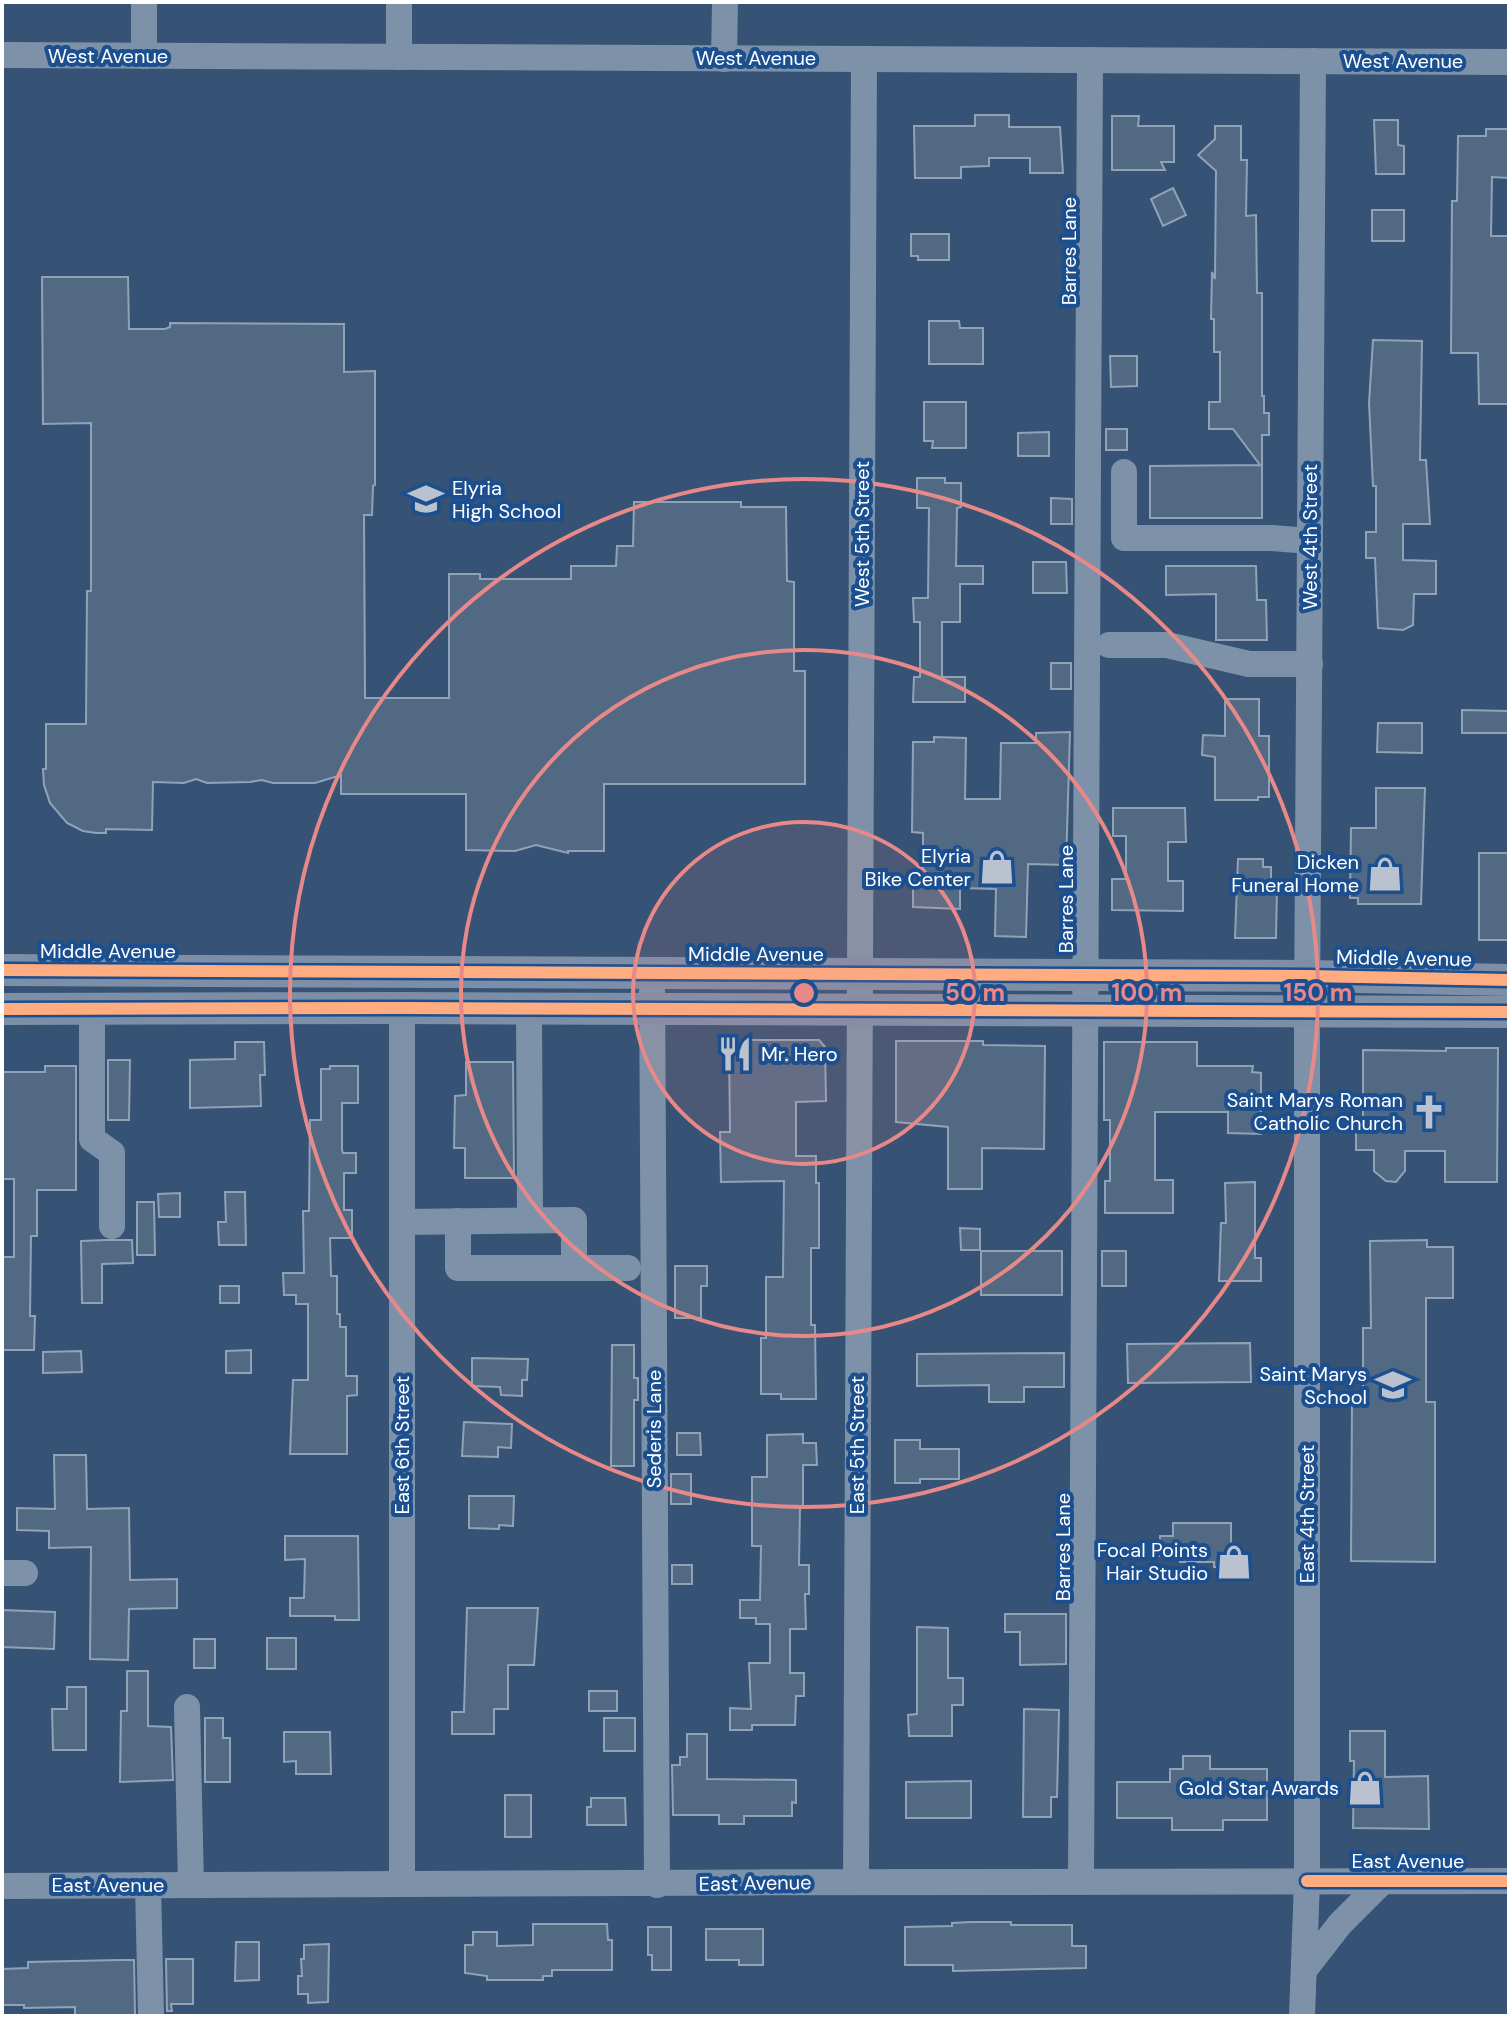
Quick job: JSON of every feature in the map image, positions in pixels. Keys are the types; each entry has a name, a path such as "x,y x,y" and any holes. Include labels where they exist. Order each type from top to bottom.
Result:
{"main road":[{"name":"Middle Avenue","path":"2,970 1308,976 1509,980"},
{"path":"2,1009 1509,1012"}],"street":[{"path":"144,2 144,56"},
{"path":"399,2 399,57"},
{"path":"724,59 725,2"},
{"name":"West Avenue","path":"2,55 1509,62"},
{"name":"West 5th Street","path":"860,1009 864,59"},
{"name":"Barres Lane","path":"1081,1882 1090,60"},
{"name":"West 4th Street","path":"1307,1013 1313,61"},
{"path":"1124,472 1124,538 1310,541"},
{"path":"1109,645 1167,645 1249,664 1310,664"},
{"name":"Sederis Lane","path":"652,973 657,1885"},
{"name":"East 6th Street","path":"402,1008 402,1883"},
{"path":"529,1008 530,1220"},
{"name":"East 5th Street","path":"856,1882 860,1009"},
{"path":"92,1010 92,1139 112,1153 112,1226"},
{"name":"East 4th Street","path":"1302,2016 1307,1881 1307,1013"},
{"path":"402,1222 574,1220 574,1268"},
{"path":"458,1221 458,1268 628,1268"},
{"path":"187,1707 191,1885"},
{"path":"1305,1974 1340,1924 1383,1881"},
{"name":"East Avenue","path":"2,1886 1509,1881"},
{"path":"148,1885 151,2016"}],"building":[{"path":"975,115 1009,115 1009,127 1060,127 1063,173 1030,173 1030,158 989,158 989,166 961,167 961,178 915,178 914,126 975,126"},
{"path":"1112,116 1139,116 1138,126 1174,126 1174,162 1161,162 1165,170 1112,170"},
{"path":"1374,120 1398,120 1398,145 1404,146 1404,174 1376,174"},
{"path":"1215,126 1241,126 1241,160 1247,160 1246,216 1256,215 1257,293 1262,293 1262,396 1264,413 1269,413 1269,435 1262,435 1262,518 1150,518 1150,466 1260,465 1233,429 1209,429 1209,402 1220,402 1220,352 1214,352 1214,319 1211,319 1212,272 1215,279 1216,171 1198,155 1215,139"},
{"path":"1486,129 1509,129 1509,178 1492,177 1491,236 1509,236 1509,404 1479,404 1478,353 1451,353 1452,201 1457,201 1458,136 1486,136"},
{"path":"1173,188 1186,215 1163,226 1151,199"},
{"path":"1372,210 1404,210 1404,241 1372,241"},
{"path":"911,234 949,234 949,260 918,260 918,256 911,256"},
{"path":"42,277 128,277 129,329 165,329 170,327 170,323 344,324 344,372 375,371 375,485 372,515 364,515 365,698 449,698 449,574 480,574 480,579 571,579 571,566 616,566 617,546 633,546 634,502 741,502 741,507 786,507 787,581 794,582 794,671 805,671 805,784 604,784 604,851 568,853 536,845 515,851 466,850 466,794 341,794 341,775 315,783 262,780 207,783 196,779 184,783 153,782 152,830 106,829 106,833 96,833 67,823 50,803 43,769 46,769 46,724 86,724 87,591 91,591 91,423 43,424"},
{"path":"929,321 959,321 960,328 983,328 983,364 929,364"},
{"path":"1373,340 1422,341 1420,460 1426,460 1430,524 1403,524 1403,560 1436,561 1436,594 1414,594 1413,625 1403,630 1378,628 1375,558 1366,558 1366,532 1376,532 1376,486 1373,486 1369,403"},
{"path":"1110,356 1137,356 1137,386 1111,387"},
{"path":"924,402 966,402 966,448 932,448 933,441 924,441"},
{"path":"1106,429 1127,429 1127,450 1106,450"},
{"path":"1049,432 1049,456 1018,456 1018,433"},
{"path":"917,478 945,478 945,483 961,483 961,507 957,508 956,566 983,566 983,584 960,584 960,622 942,622 942,677 965,677 965,702 913,702 914,677 920,677 920,622 914,622 913,598 928,598 929,508 917,508"},
{"path":"1051,498 1072,499 1072,524 1051,524"},
{"path":"1033,562 1066,562 1067,593 1033,593"},
{"path":"1166,566 1256,566 1257,600 1266,600 1267,640 1216,640 1216,594 1166,595"},
{"path":"1051,663 1071,663 1071,689 1051,689"},
{"path":"1225,699 1259,699 1259,736 1269,736 1269,797 1215,800 1215,757 1202,755 1203,735 1225,736"},
{"path":"1462,710 1509,711 1509,733 1462,733"},
{"path":"1378,723 1422,723 1422,753 1377,752"},
{"path":"1070,732 1066,865 1028,864 1026,937 995,936 996,889 960,888 960,909 913,907 913,881 923,881 923,833 912,832 913,742 934,742 934,737 966,738 965,799 1000,799 1001,743 1036,743 1036,733"},
{"path":"1376,788 1425,788 1421,904 1358,904 1358,898 1350,898 1351,828 1376,828"},
{"path":"1113,808 1185,808 1186,842 1168,842 1168,881 1183,881 1183,911 1112,910 1112,879 1126,879 1126,836 1113,836"},
{"path":"1479,853 1509,853 1509,940 1479,940"},
{"path":"1238,859 1263,859 1263,867 1271,867 1271,888 1277,888 1276,938 1235,938"},
{"path":"751,1040 819,1040 825,1047 826,1101 796,1102 796,1156 816,1156 816,1183 819,1183 819,1248 811,1248 811,1325 815,1325 816,1399 781,1399 781,1394 761,1394 761,1338 766,1338 766,1277 783,1277 784,1181 721,1182 720,1132 730,1132 729,1045 751,1044"},
{"path":"896,1041 983,1041 983,1045 1045,1046 1044,1149 982,1148 982,1189 948,1189 948,1127 896,1122"},
{"path":"235,1042 264,1042 265,1075 260,1075 261,1106 190,1108 190,1060 235,1059"},
{"path":"1104,1042 1197,1042 1197,1066 1253,1066 1252,1072 1261,1073 1261,1134 1228,1133 1228,1112 1155,1112 1155,1180 1173,1180 1173,1213 1105,1213 1105,1181 1110,1181 1110,1120 1104,1120"},
{"path":"1446,1048 1498,1048 1497,1182 1445,1182 1445,1151 1405,1151 1405,1171 1396,1182 1386,1181 1374,1171 1374,1150 1356,1150 1356,1123 1363,1123 1363,1050 1446,1051"},
{"path":"108,1060 130,1060 129,1120 108,1120"},
{"path":"466,1062 513,1062 514,1178 465,1178 465,1148 454,1148 455,1096 466,1095"},
{"path":"45,1066 76,1066 76,1190 37,1190 37,1236 31,1236 30,1316 35,1316 34,1350 2,1350 2,1257 14,1257 14,1179 2,1179 2,1072 45,1072"},
{"path":"330,1066 358,1066 358,1103 342,1103 342,1150 343,1153 356,1153 356,1173 344,1173 344,1210 352,1210 352,1238 330,1238 331,1276 337,1276 337,1314 340,1314 340,1327 346,1327 346,1376 357,1376 357,1395 347,1396 347,1454 290,1454 293,1380 308,1380 308,1304 296,1304 296,1295 284,1295 283,1273 304,1273 303,1211 309,1211 310,1120 321,1120 321,1069 330,1069"},
{"path":"1255,1182 1255,1258 1261,1258 1261,1281 1219,1281 1221,1223 1226,1223 1225,1183"},
{"path":"225,1192 245,1192 246,1245 219,1245 218,1222 226,1222"},
{"path":"180,1193 180,1217 159,1217 158,1194"},
{"path":"137,1202 154,1202 155,1255 137,1255"},
{"path":"960,1228 980,1229 980,1250 961,1250"},
{"path":"132,1240 133,1263 102,1264 102,1303 82,1303 81,1241"},
{"path":"1427,1240 1427,1247 1453,1247 1453,1298 1426,1298 1426,1402 1435,1402 1435,1562 1351,1561 1352,1401 1363,1401 1363,1328 1371,1328 1370,1241"},
{"path":"981,1251 1062,1251 1062,1295 981,1295"},
{"path":"1102,1251 1126,1251 1126,1286 1102,1286"},
{"path":"675,1266 707,1266 707,1286 701,1286 701,1318 675,1318"},
{"path":"220,1286 239,1286 239,1303 220,1303"},
{"path":"1250,1343 1251,1382 1128,1383 1127,1344"},
{"path":"612,1345 634,1345 638,1400 634,1400 634,1466 611,1466"},
{"path":"251,1350 251,1373 226,1373 226,1351"},
{"path":"81,1351 82,1372 43,1373 43,1352"},
{"path":"1064,1353 1064,1387 1024,1387 1024,1402 989,1402 989,1385 917,1386 917,1354"},
{"path":"472,1358 528,1359 527,1380 522,1380 522,1396 501,1395 500,1387 472,1386"},
{"path":"464,1422 512,1424 511,1448 498,1447 498,1457 462,1456"},
{"path":"677,1433 700,1433 701,1455 677,1455"},
{"path":"803,1434 803,1443 816,1443 817,1465 803,1465 799,1565 809,1565 809,1594 805,1594 806,1629 790,1629 790,1673 804,1673 804,1696 796,1696 795,1725 752,1725 752,1730 730,1730 730,1708 751,1709 749,1663 770,1663 770,1624 756,1624 756,1618 740,1618 740,1600 760,1600 761,1546 752,1546 752,1477 767,1477 767,1435"},
{"path":"895,1440 920,1440 920,1449 959,1449 959,1479 920,1479 920,1483 895,1483"},
{"path":"54,1455 86,1455 87,1509 129,1508 130,1580 177,1579 177,1608 129,1609 128,1660 90,1659 91,1547 49,1548 49,1531 17,1530 17,1508 55,1509"},
{"path":"671,1474 691,1474 691,1504 671,1504"},
{"path":"469,1496 514,1496 513,1526 469,1528"},
{"path":"1173,1523 1231,1523 1231,1548 1237,1548 1237,1567 1214,1567 1214,1562 1180,1562 1180,1556 1160,1556 1160,1536 1173,1536"},
{"path":"285,1536 358,1536 359,1620 335,1620 335,1616 290,1616 290,1598 304,1598 305,1559 285,1560"},
{"path":"672,1565 692,1565 692,1584 672,1584"},
{"path":"467,1608 538,1608 534,1665 508,1665 508,1709 494,1709 494,1734 452,1734 452,1712 464,1712"},
{"path":"2,1610 55,1612 54,1649 2,1647"},
{"path":"1005,1614 1066,1614 1066,1664 1020,1665 1020,1632 1005,1632"},
{"path":"917,1627 948,1628 948,1678 963,1678 963,1705 952,1705 952,1736 909,1736 908,1715 917,1714"},
{"path":"267,1638 296,1638 296,1669 267,1669"},
{"path":"194,1639 215,1639 215,1668 194,1668"},
{"path":"127,1671 148,1671 148,1726 171,1727 173,1780 120,1782 121,1711 127,1711"},
{"path":"67,1687 86,1687 86,1750 53,1750 52,1709 67,1709"},
{"path":"589,1691 617,1691 617,1711 589,1711"},
{"path":"1024,1709 1059,1710 1057,1797 1051,1797 1051,1817 1023,1817"},
{"path":"205,1718 223,1718 223,1738 230,1738 230,1782 205,1782"},
{"path":"604,1718 635,1718 635,1751 604,1751"},
{"path":"1350,1731 1385,1731 1385,1777 1428,1776 1429,1829 1353,1828 1354,1761 1350,1761"},
{"path":"284,1732 330,1732 331,1774 296,1774 296,1761 284,1762"},
{"path":"687,1734 707,1734 707,1779 796,1780 796,1803 792,1802 792,1816 744,1816 744,1824 719,1824 719,1815 673,1815 672,1765 680,1765 680,1757 687,1757"},
{"path":"1183,1756 1210,1756 1210,1769 1267,1769 1267,1820 1223,1820 1223,1830 1172,1830 1172,1818 1117,1818 1117,1782 1170,1782 1170,1769 1183,1769"},
{"path":"971,1781 971,1818 906,1818 906,1782"},
{"path":"505,1795 531,1795 531,1837 505,1837"},
{"path":"591,1798 625,1798 626,1825 587,1825 587,1807 591,1807"},
{"path":"952,1923 1072,1925 1072,1946 1086,1946 1086,1968 953,1971 953,1965 905,1965 905,1927 952,1926"},
{"path":"533,1924 607,1924 608,1940 612,1940 612,1970 552,1970 552,1976 543,1976 543,1980 487,1980 487,1976 465,1973 465,1945 473,1945 473,1932 497,1932 497,1946 533,1945"},
{"path":"648,1927 671,1927 671,1970 652,1970 652,1955 648,1955"},
{"path":"706,1929 763,1929 763,1965 739,1965 739,1960 706,1960"},
{"path":"236,1942 259,1942 259,1980 235,1981"},
{"path":"329,1944 328,2002 308,2003 308,1994 298,1994 304,1945"},
{"path":"166,1959 193,1959 193,2004 171,2004 172,2011 167,2011"},
{"path":"134,1960 135,2015 75,2016 75,2007 2,2005 2,1969 28,1968 28,1962"}],"cycle path":[{"path":"2,970 1308,976 1509,980"},
{"path":"2,1009 1509,1012"},
{"path":"1307,1881 1509,1881"}],"place":[{"name":"Elyria High School","path":"426,499"},
{"name":"Elyria Bike Center","path":"997,867"},
{"name":"Dicken Funeral Home","path":"1385,874"},
{"name":"Mr. Hero","path":"735,1054"},
{"name":"Saint Marys Roman Catholic Church","path":"1429,1112"},
{"name":"Saint Marys School","path":"1393,1385"},
{"name":"Focal Points Hair Studio","path":"1234,1562"},
{"name":"Gold Star Awards","path":"1365,1788"}]}
